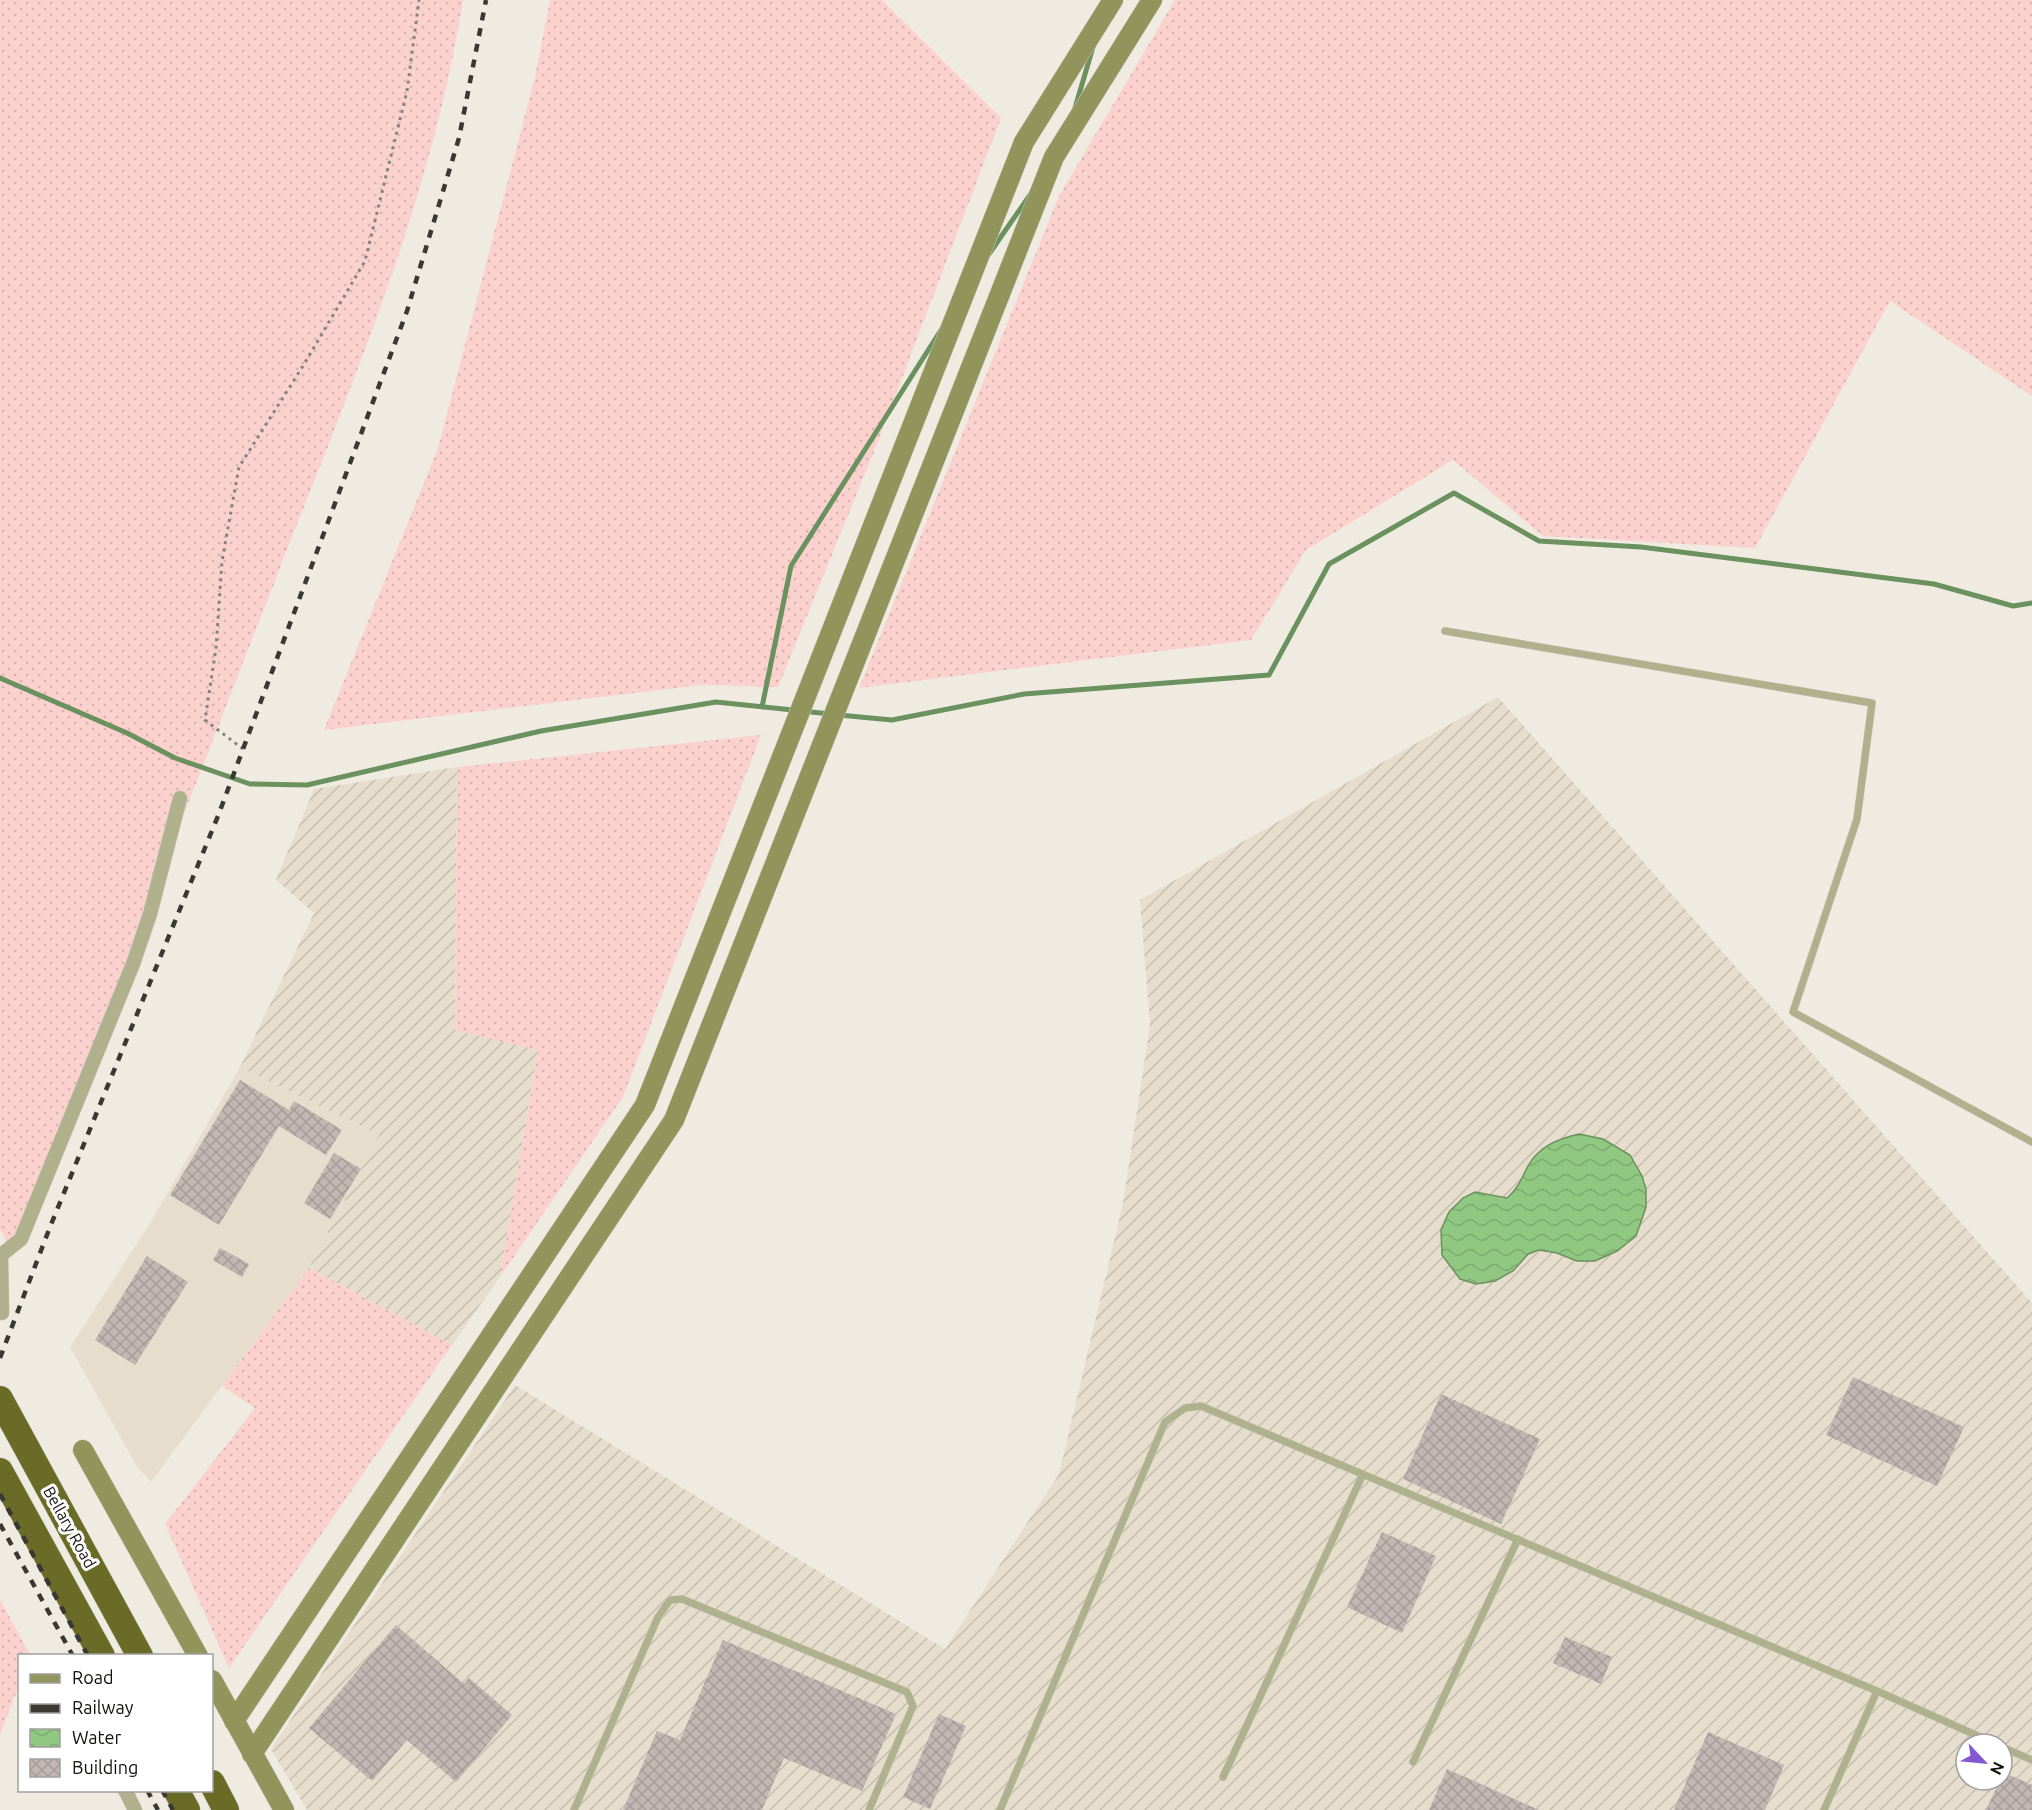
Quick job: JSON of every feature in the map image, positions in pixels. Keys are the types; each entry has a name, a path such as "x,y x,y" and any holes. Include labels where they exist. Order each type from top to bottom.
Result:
{"highway":[{"name":"Bellary Road","path":"0,1399 139,1654"},
{"name":"Bellary Road","path":"0,1471 101,1654"},
{"path":"213,1785 226,1810"},
{"path":"177,1792 187,1810"}],"street":[{"path":"234,1720 645,1105 1024,142 1113,0"},
{"path":"252,1754 674,1120 1054,157 1152,0"},
{"path":"2,1313 1,1257 21,1239 133,964 150,914 180,798"},
{"path":"83,1450 197,1654"},
{"path":"213,1682 284,1810"},
{"path":"125,1792 135,1810"}],"lane":[{"path":"1445,631 1872,703 1857,819 1793,1012 2032,1142"},
{"path":"1000,1810 1166,1422 1185,1408 1201,1406 1969,1732"},
{"path":"1223,1777 1363,1474"},
{"path":"1413,1762 1518,1539"},
{"path":"574,1810 658,1617 670,1600 682,1599 907,1692 914,1706 870,1810"},
{"path":"1824,1810 1877,1691"},
{"path":"2014,1752 2032,1760"}],"path":[{"path":"243,749 205,720 216,648 222,561 239,466 303,366 365,261 407,91 419,0"}],"shaded area":[{"path":"0,0 463,0 449,74 431,147 386,291 333,433 12,1253 0,1229"},
{"path":"550,0 882,0 1001,118 875,449 778,687 702,685 324,730 438,448 535,77"},
{"path":"1175,0 2032,0 2032,396 1890,301 1755,548 1543,536 1453,460 1306,550 1251,640 859,688 1059,196"},
{"path":"1498,697 2032,1303 2032,1810 307,1810 271,1749 515,1385 945,1649 1059,1474 1123,1203 1150,1025 1140,900"},
{"path":"761,735 623,1097 500,1277 538,1050 455,1030 457,767"},
{"path":"457,767 455,1030 538,1049 500,1277 452,1345 309,1268 379,1135 240,1067 314,913 276,880 314,789"},
{"path":"240,1067 379,1135 309,1268 151,1482 137,1467 70,1347 149,1225"},
{"path":"309,1268 452,1345 229,1668 165,1524 255,1408 222,1386"},
{"path":"0,1599 29,1654 18,1654 18,1688 0,1735"}],"water":[{"path":"1579,1134 1603,1139 1630,1155 1642,1176 1646,1189 1646,1207 1636,1236 1617,1251 1595,1261 1577,1261 1557,1253 1539,1250 1528,1254 1513,1271 1495,1281 1476,1284 1460,1279 1442,1255 1441,1230 1449,1212 1463,1198 1475,1192 1507,1198 1517,1187 1532,1159 1543,1148"}],"building":[{"path":"240,1080 289,1110 294,1101 342,1130 326,1155 279,1126 219,1225 170,1195"},
{"path":"334,1153 361,1169 330,1219 304,1203"},
{"path":"220,1248 249,1264 242,1277 213,1260"},
{"path":"147,1256 188,1282 135,1365 95,1340"},
{"path":"1853,1377 1964,1427 1937,1486 1826,1435"},
{"path":"1441,1394 1540,1439 1501,1524 1403,1479"},
{"path":"1382,1532 1436,1556 1402,1633 1347,1607"},
{"path":"396,1625 464,1684 469,1678 512,1715 456,1782 407,1740 372,1781 309,1728"},
{"path":"1565,1637 1612,1657 1601,1684 1553,1663"},
{"path":"723,1640 896,1714 862,1791 784,1758 762,1810 623,1810 657,1731 680,1740"},
{"path":"939,1714 966,1726 930,1809 903,1797"},
{"path":"1708,1732 1784,1765 1765,1810 1674,1810"},
{"path":"1447,1769 1539,1810 1429,1810"},
{"path":"2014,1777 2032,1785 2032,1810 1986,1810 1994,1792 2014,1792"}],"waterway":[{"path":"1075,108 1093,47"},
{"path":"989,254 1032,192"},
{"path":"762,707 791,566 941,330"},
{"path":"839,715 892,720 1024,694 1269,675 1329,564 1454,493 1539,541 1641,547 1934,584 2013,606 2032,603"},
{"path":"0,678 127,733 175,758 250,784 307,785 541,731 716,702 830,714"}],"railway":[{"path":"0,1358 50,1227 218,816 407,311 459,138 486,0"},
{"path":"0,1494 87,1654"},
{"path":"0,1524 72,1654"},
{"path":"148,1792 158,1810"},
{"path":"163,1792 173,1810"}]}
